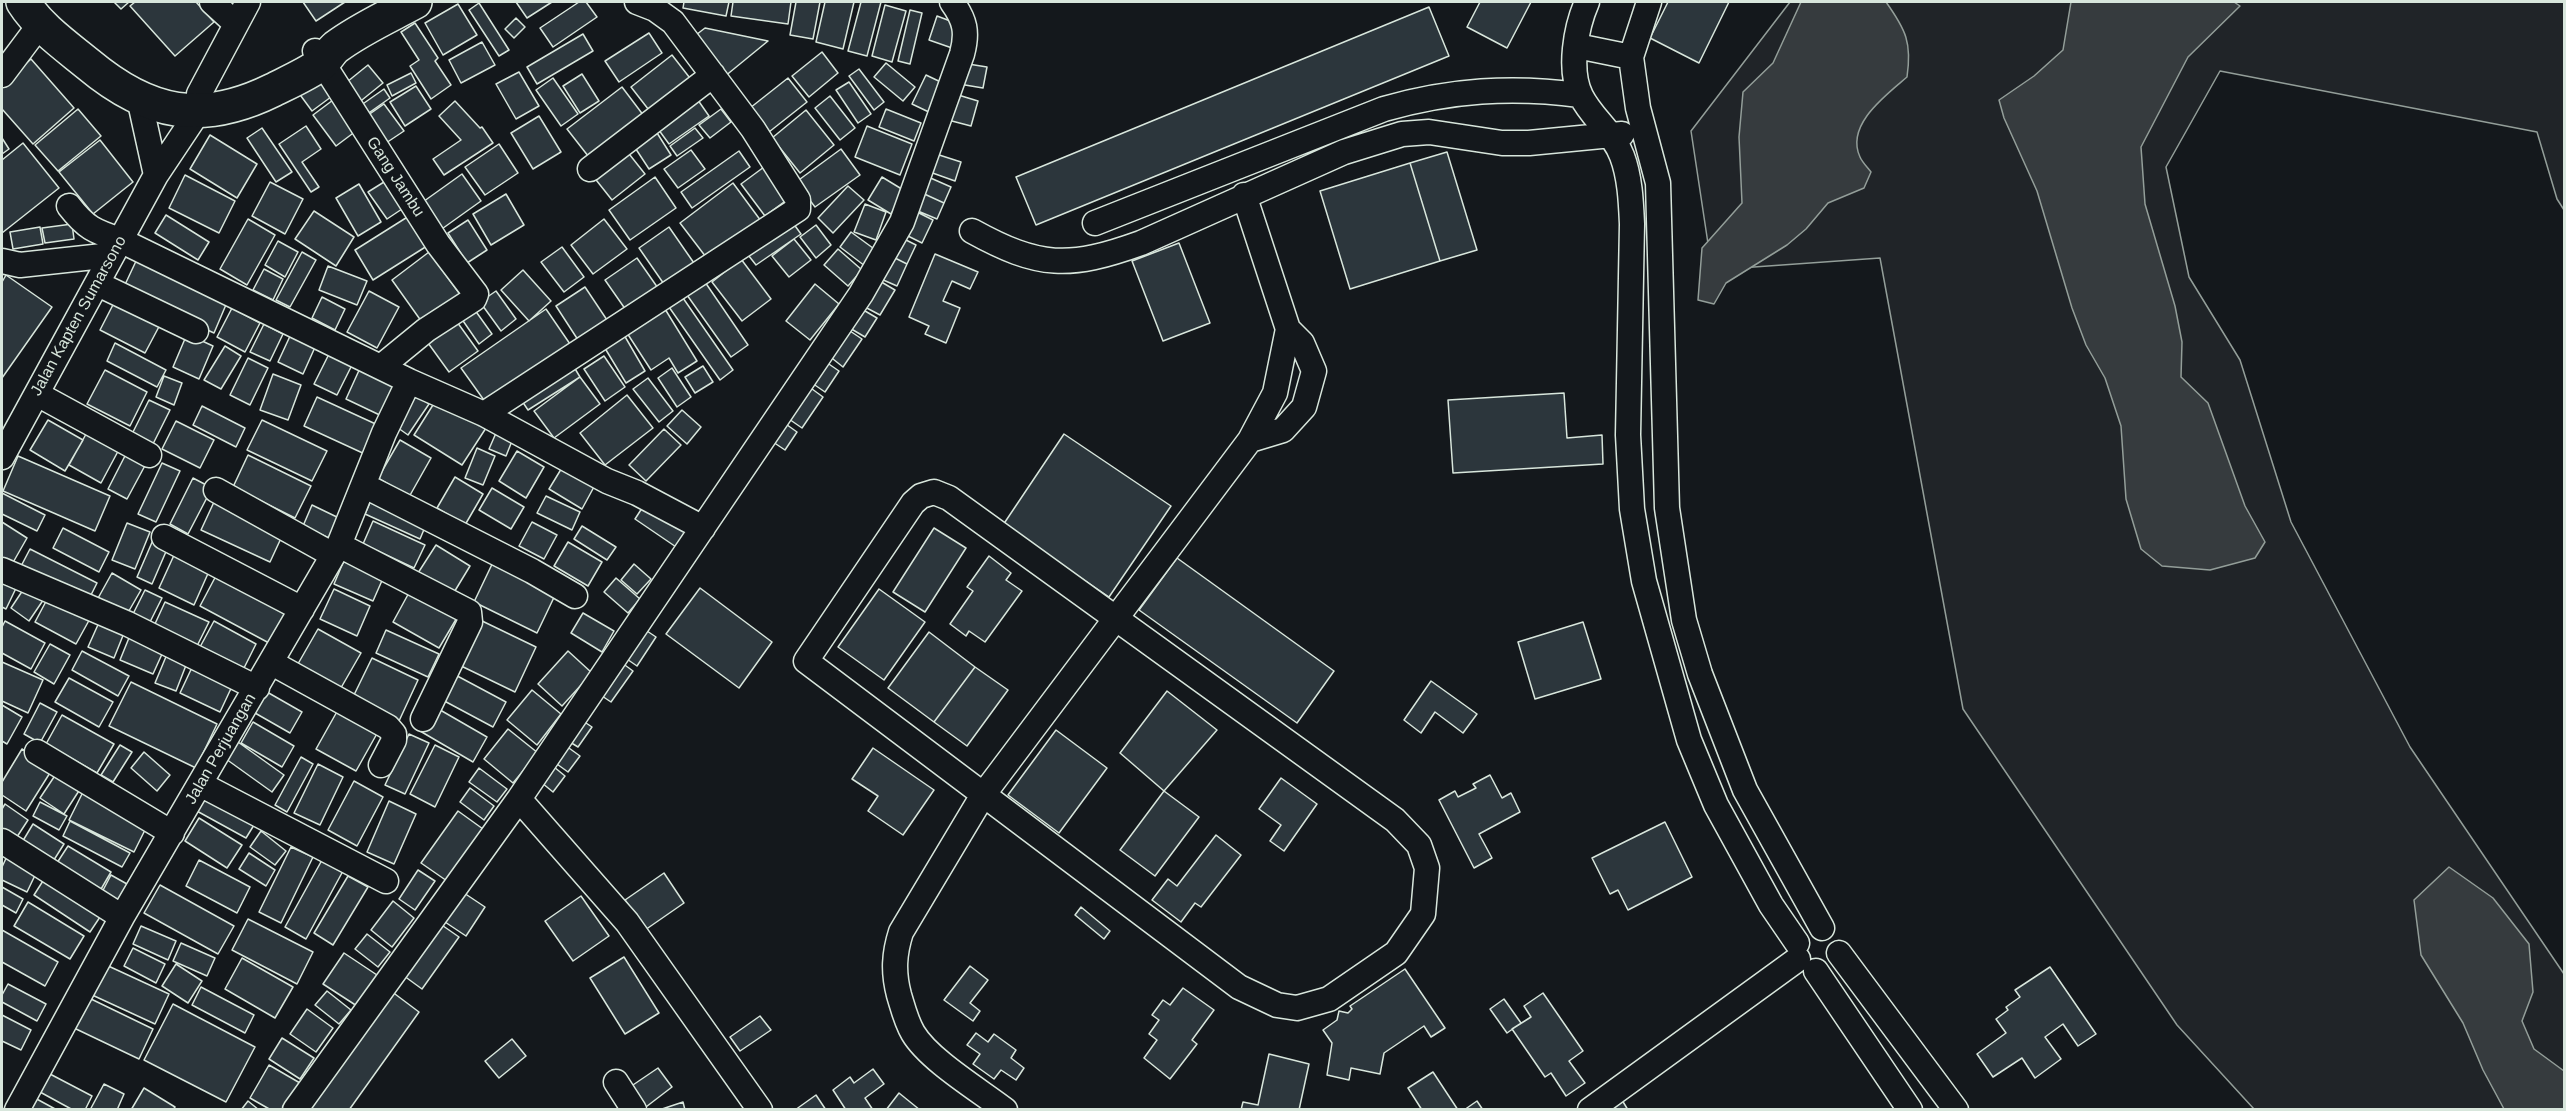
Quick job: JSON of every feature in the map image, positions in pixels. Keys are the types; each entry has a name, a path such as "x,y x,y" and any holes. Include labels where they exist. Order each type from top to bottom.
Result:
{"highway":[{"path":"32,9 98,72 139,98 198,103 324,54 415,2"},
{"path":"32,9 139,77 177,91 198,103"}],"street":[{"path":"213,2 236,24"},
{"name":"Jalan Kapten Sumarsono","path":"2,457 98,284 116,247 198,103 248,2"},
{"path":"484,414 798,209 796,196 753,129 673,22 655,9 637,2"},
{"path":"295,1110 519,799 861,294 902,222 967,34 965,22 952,2"},
{"path":"1587,2 1577,46 1575,74 1580,95 1611,133 1623,157 1630,193 1632,224 1628,435 1632,509 1644,581 1689,740 1711,794 1771,905 1804,957 1910,1110"},
{"path":"1649,2 1631,57 1635,92 1658,183 1667,508 1684,620 1700,674 1745,790 1822,928 1836,937 1839,953 1956,1110"},
{"path":"2,75 32,9"},
{"path":"1577,46 1631,57"},
{"name":"Gang Jambu","path":"324,54 438,244 476,294 474,299 426,330 382,366"},
{"path":"590,169 712,75"},
{"path":"1095,223 1384,109 1425,97 1475,90 1516,89 1580,95"},
{"path":"139,98 156,175"},
{"path":"972,231 1000,247 1032,259 1063,263 1111,254 1344,152 1402,134 1428,132 1502,143 1529,143 1611,133 1646,136"},
{"path":"1244,195 1288,329 1302,343 1314,371 1304,407 1283,430 1250,440"},
{"path":"69,206 88,228 116,247 484,414 607,481 637,493 703,528"},
{"path":"2,261 20,265 116,247"},
{"path":"98,284 196,331"},
{"path":"1005,1110 926,1049 905,1018 894,976 895,949 901,932 983,795 1250,440 1275,393 1288,329"},
{"name":"Jalan Perjuangan","path":"17,1110 122,916 336,550 365,486 384,433 409,381"},
{"path":"37,394 149,455"},
{"path":"365,486 532,571 575,596"},
{"path":"216,490 336,550 469,612 471,622 423,719"},
{"path":"928,493 942,493 1385,813 1419,845 1427,868 1423,914 1396,953 1329,999 1297,1008 1277,1005 1239,987 983,795 806,661 913,503 928,493"},
{"path":"164,537 302,609"},
{"path":"2,570 128,624 257,688"},
{"path":"272,663 388,727 394,734 394,740 381,765"},
{"path":"37,752 172,833"},
{"path":"200,784 386,881"},
{"path":"519,799 627,922 760,1110"},
{"path":"2,841 122,916"},
{"path":"1590,1110 1804,957 1807,930 1822,928"},
{"path":"1804,957 1831,966 1839,953"},
{"path":"616,1082 634,1110"}],"shaded area":[{"path":"1790,2 2564,2 2564,210 2557,199 2537,132 2220,71 2166,167 2189,277 2240,360 2291,522 2410,747 2564,974 2564,1109 2254,1109 2177,1025 1963,709 1880,258 1712,270 1691,131"},
{"path":"1801,2 1886,2 1906,37 1909,55 1907,77 1870,112 1858,134 1857,145 1860,157 1871,172 1864,188 1828,203 1806,229 1787,245 1726,283 1714,304 1698,300 1702,248 1742,203 1739,137 1743,92 1773,63"},
{"path":"2071,2 2234,2 2240,6 2188,57 2141,147 2145,204 2175,306 2182,342 2181,377 2208,403 2245,506 2265,542 2255,558 2210,570 2162,566 2141,549 2126,499 2121,426 2105,378 2086,345 2072,308 2037,191 2004,118 1999,100 2034,76 2063,50"},
{"path":"2449,867 2493,898 2529,944 2533,992 2522,1021 2534,1049 2564,1071 2564,1109 2504,1109 2483,1070 2463,1023 2421,955 2414,900"}],"building":[{"path":"114,2 129,2 121,9"},
{"path":"135,2 196,2 214,22 175,56 130,6"},
{"path":"303,2 345,2 316,21"},
{"path":"516,2 552,2 527,18"},
{"path":"579,2 586,2 597,17 553,47 540,28"},
{"path":"684,2 729,2 726,16 683,8"},
{"path":"733,2 791,2 788,24 731,16"},
{"path":"796,2 820,2 813,39 790,35"},
{"path":"825,2 854,2 843,49 816,42"},
{"path":"861,2 881,2 867,56 848,51"},
{"path":"1480,2 1531,2 1507,48 1467,27"},
{"path":"1668,2 1729,2 1699,63 1650,38"},
{"path":"479,3 509,50 499,56 469,10"},
{"path":"458,4 477,35 443,55 425,23"},
{"path":"885,5 906,11 892,62 872,56"},
{"path":"1429,7 1449,56 1036,225 1016,177"},
{"path":"910,10 922,13 910,64 898,61"},
{"path":"937,16 961,25 952,48 929,40"},
{"path":"516,18 525,27 514,38 505,29"},
{"path":"415,23 438,58 435,61 451,85 431,99 410,66 419,60 401,32"},
{"path":"705,28 768,41 724,77 692,38"},
{"path":"649,33 662,53 619,82 605,61"},
{"path":"583,34 593,51 537,84 527,67"},
{"path":"482,42 495,65 461,83 449,60"},
{"path":"822,52 838,73 809,97 792,76"},
{"path":"672,55 693,82 652,114 631,87"},
{"path":"31,59 74,108 33,144 2,109 2,85"},
{"path":"886,63 915,87 903,101 874,77"},
{"path":"962,63 987,67 983,88 959,84"},
{"path":"368,65 383,83 357,104 342,86"},
{"path":"859,69 884,102 874,110 849,76"},
{"path":"519,72 539,106 516,119 496,84"},
{"path":"411,73 416,83 392,96 387,85"},
{"path":"582,74 599,101 580,113 563,86"},
{"path":"322,75 335,94 312,111 298,92"},
{"path":"926,75 947,85 933,114 912,104"},
{"path":"553,78 578,114 561,126 536,90"},
{"path":"788,78 807,102 769,132 750,108"},
{"path":"849,82 871,114 858,123 836,90"},
{"path":"416,86 431,109 405,126 390,102"},
{"path":"622,87 647,120 592,161 567,129"},
{"path":"384,89 390,98 363,117 357,108"},
{"path":"693,93 709,116 669,144 653,122"},
{"path":"955,94 978,101 971,126 948,120"},
{"path":"830,96 855,128 840,140 815,108"},
{"path":"333,100 356,131 336,146 313,115"},
{"path":"455,101 480,128 482,127 493,143 444,175 433,159 461,140 439,116"},
{"path":"384,104 404,131 383,145 364,118"},
{"path":"78,109 101,136 58,171 35,145"},
{"path":"721,109 731,122 710,138 699,125"},
{"path":"886,109 921,123 914,141 879,127"},
{"path":"806,110 834,145 800,173 772,138"},
{"path":"539,116 561,152 533,169 511,133"},
{"path":"652,125 671,155 649,169 630,140"},
{"path":"306,126 321,149 302,162 319,187 311,192 279,144"},
{"path":"867,126 912,144 900,175 855,157"},
{"path":"262,128 292,172 276,182 247,138"},
{"path":"695,128 703,138 677,156 670,146"},
{"path":"210,135 257,164 237,198 190,169"},
{"path":"2,138 9,149 2,154"},
{"path":"100,140 133,182 93,214 59,172"},
{"path":"23,143 59,188 2,233 2,160"},
{"path":"499,144 518,173 485,195 465,167"},
{"path":"622,145 645,174 612,200 589,171"},
{"path":"841,149 860,175 815,207 796,182"},
{"path":"691,150 705,169 678,188 664,169"},
{"path":"739,151 750,167 692,208 681,192"},
{"path":"1447,152 1477,250 1440,261 1410,163"},
{"path":"933,153 961,162 955,181 927,171"},
{"path":"1410,163 1440,261 1350,289 1320,191"},
{"path":"764,167 788,199 765,216 741,184"},
{"path":"462,174 481,201 439,231 420,204"},
{"path":"185,175 235,201 219,233 169,208"},
{"path":"926,176 951,187 944,203 920,192"},
{"path":"655,177 676,208 630,240 609,210"},
{"path":"882,177 905,191 891,214 868,200"},
{"path":"270,182 303,199 285,234 252,216"},
{"path":"384,182 402,209 387,219 368,192"},
{"path":"733,183 761,221 709,261 680,223"},
{"path":"359,184 381,222 358,236 336,198"},
{"path":"848,186 864,200 833,233 818,218"},
{"path":"920,192 944,203 937,219 913,209"},
{"path":"506,194 524,225 491,245 473,214"},
{"path":"865,204 886,212 876,240 854,232"},
{"path":"314,211 354,237 336,266 295,239"},
{"path":"915,211 933,220 922,243 904,234"},
{"path":"166,215 209,242 198,260 155,233"},
{"path":"409,216 427,246 373,280 355,250"},
{"path":"248,219 275,235 247,285 220,269"},
{"path":"604,219 627,249 593,274 571,245"},
{"path":"790,219 801,234 756,265 745,251"},
{"path":"468,220 487,250 467,263 448,233"},
{"path":"72,224 74,239 45,243 42,228"},
{"path":"816,225 831,245 816,258 800,237"},
{"path":"40,227 43,244 13,249 10,232"},
{"path":"669,227 696,266 666,287 639,248"},
{"path":"851,232 877,251 865,266 840,247"},
{"path":"900,237 916,245 907,264 891,256"},
{"path":"794,239 811,260 789,277 772,256"},
{"path":"278,241 298,252 285,277 265,265"},
{"path":"1179,243 1210,323 1163,341 1132,261"},
{"path":"562,247 584,277 564,292 541,262"},
{"path":"838,249 862,270 848,286 824,265"},
{"path":"302,252 316,260 290,307 276,300"},
{"path":"429,252 462,297 424,325 392,280"},
{"path":"935,254 978,272 970,289 952,281 943,301 960,308 946,343 925,334 929,326 909,317"},
{"path":"891,256 907,264 897,286 881,279"},
{"path":"637,258 660,291 628,313 605,280"},
{"path":"137,259 228,300 214,333 122,291"},
{"path":"741,259 771,299 742,321 712,282"},
{"path":"328,266 367,281 357,305 319,290"},
{"path":"264,269 283,279 273,300 253,290"},
{"path":"523,270 551,301 529,321 501,290"},
{"path":"6,275 52,307 2,378 2,282"},
{"path":"878,280 895,290 880,315 863,306"},
{"path":"705,282 748,345 731,357 687,295"},
{"path":"815,284 839,304 810,340 786,321"},
{"path":"585,287 609,323 580,343 556,306"},
{"path":"369,291 399,307 377,348 347,332"},
{"path":"496,291 516,319 501,331 480,302"},
{"path":"117,297 162,321 145,353 100,330"},
{"path":"322,297 345,309 335,330 312,318"},
{"path":"683,298 733,370 720,380 669,307"},
{"path":"472,306 492,334 479,344 459,315"},
{"path":"232,308 260,323 245,352 217,337"},
{"path":"860,308 877,318 865,337 848,327"},
{"path":"546,309 570,344 486,403 461,368"},
{"path":"665,309 697,361 678,373 669,358 651,370 627,333"},
{"path":"452,315 478,351 449,372 423,336"},
{"path":"264,324 283,334 270,361 250,352"},
{"path":"620,328 645,371 626,383 600,340"},
{"path":"847,329 862,339 843,367 828,355"},
{"path":"187,334 213,346 199,379 173,367"},
{"path":"291,334 316,345 303,374 278,362"},
{"path":"115,343 166,370 157,387 107,361"},
{"path":"225,346 241,356 221,389 204,380"},
{"path":"332,348 355,359 337,395 314,384"},
{"path":"604,356 625,387 605,401 584,369"},
{"path":"248,358 268,368 250,405 230,395"},
{"path":"823,360 839,371 825,392 809,381"},
{"path":"571,362 580,377 528,410 518,395"},
{"path":"361,366 401,385 386,418 346,399"},
{"path":"703,366 713,382 695,393 685,377"},
{"path":"672,368 691,397 677,407 658,378"},
{"path":"105,370 147,392 130,426 87,404"},
{"path":"273,374 301,385 288,420 260,410"},
{"path":"164,376 182,383 174,405 156,397"},
{"path":"580,377 600,404 554,438 534,411"},
{"path":"648,378 673,411 659,422 633,389"},
{"path":"808,386 823,397 802,428 786,417"},
{"path":"412,392 429,404 408,435 391,423"},
{"path":"1564,393 1567,438 1602,435 1603,464 1453,473 1448,400"},
{"path":"627,395 653,428 605,465 580,433"},
{"path":"317,397 380,426 367,455 304,426"},
{"path":"438,397 486,428 462,465 414,435"},
{"path":"149,400 170,410 153,444 132,434"},
{"path":"202,406 245,428 236,447 193,425"},
{"path":"682,410 701,427 687,444 667,426"},
{"path":"48,420 83,440 65,471 30,450"},
{"path":"262,420 327,451 312,481 247,450"},
{"path":"176,421 214,440 200,468 162,449"},
{"path":"783,422 797,432 785,450 770,440"},
{"path":"91,425 123,442 101,483 69,465"},
{"path":"664,429 681,445 646,481 629,465"},
{"path":"496,433 512,441 506,456 489,449"},
{"path":"1064,434 1171,506 1109,597 1003,525"},
{"path":"400,440 431,458 409,497 378,478"},
{"path":"477,448 495,456 483,485 465,478"},
{"path":"128,450 148,460 127,499 108,489"},
{"path":"517,451 544,467 526,498 499,481"},
{"path":"248,455 311,486 295,518 233,487"},
{"path":"18,456 110,496 95,531 3,491"},
{"path":"162,463 180,471 156,522 138,514"},
{"path":"563,466 595,485 582,509 549,489"},
{"path":"455,477 483,494 465,525 437,508"},
{"path":"193,478 212,488 188,534 170,524"},
{"path":"492,488 524,507 511,529 479,510"},
{"path":"2,493 45,515 37,531 2,514"},
{"path":"373,496 428,520 420,539 365,514"},
{"path":"546,496 580,512 572,530 537,513"},
{"path":"214,502 283,534 270,562 201,530"},
{"path":"646,502 693,534 682,551 635,519"},
{"path":"312,505 341,519 331,539 303,526"},
{"path":"373,521 425,545 414,568 363,544"},
{"path":"2,522 27,538 11,566 2,560"},
{"path":"532,522 557,535 544,559 519,546"},
{"path":"127,523 150,532 135,569 112,560"},
{"path":"582,526 616,547 607,560 574,539"},
{"path":"63,528 109,552 99,572 53,548"},
{"path":"934,528 966,548 925,612 893,592"},
{"path":"153,540 168,547 152,584 137,577"},
{"path":"568,542 602,562 588,586 554,566"},
{"path":"436,545 470,566 453,594 418,573"},
{"path":"30,549 97,583 87,603 19,570"},
{"path":"175,553 210,569 194,605 159,588"},
{"path":"989,556 1011,573 1006,580 1022,591 985,642 969,631 966,636 950,624 973,591 967,587"},
{"path":"345,558 384,576 373,601 334,584"},
{"path":"495,558 558,589 537,633 474,602"},
{"path":"1177,558 1334,671 1297,723 1139,610"},
{"path":"634,564 651,579 637,594 621,580"},
{"path":"218,572 287,610 269,643 200,606"},
{"path":"2,573 19,582 6,609 2,607"},
{"path":"112,573 141,590 126,616 97,600"},
{"path":"616,578 640,599 628,613 604,592"},
{"path":"29,581 48,593 29,621 11,608"},
{"path":"700,588 772,642 739,688 666,634"},
{"path":"334,589 370,606 357,636 320,619"},
{"path":"411,589 458,616 439,648 393,622"},
{"path":"879,589 925,622 884,680 838,647"},
{"path":"145,590 162,598 149,624 132,616"},
{"path":"51,592 92,615 76,644 35,622"},
{"path":"165,602 209,622 197,646 154,626"},
{"path":"583,613 614,631 602,652 571,633"},
{"path":"101,618 126,628 114,658 88,647"},
{"path":"478,619 536,647 515,692 457,664"},
{"path":"5,621 45,643 31,669 2,653 2,627"},
{"path":"214,621 256,644 243,670 200,647"},
{"path":"1583,622 1601,679 1535,699 1518,642"},
{"path":"641,627 656,637 637,666 621,655"},
{"path":"133,628 167,643 153,674 120,660"},
{"path":"318,629 361,653 338,693 295,669"},
{"path":"386,630 439,654 428,677 376,653"},
{"path":"929,632 975,667 934,722 888,688"},
{"path":"50,644 70,655 54,684 34,672"},
{"path":"170,647 190,655 176,691 155,683"},
{"path":"82,651 129,676 118,696 72,670"},
{"path":"568,651 592,673 562,706 538,684"},
{"path":"372,658 418,680 399,721 352,699"},
{"path":"618,660 633,671 611,702 596,692"},
{"path":"195,661 235,680 220,712 180,693"},
{"path":"2,662 43,680 28,713 2,701"},
{"path":"975,667 1008,690 967,746 934,722"},
{"path":"448,671 506,702 493,727 435,696"},
{"path":"69,678 113,702 99,727 55,702"},
{"path":"1431,681 1477,714 1463,733 1435,712 1421,733 1404,720"},
{"path":"131,682 217,724 196,768 109,726"},
{"path":"532,690 561,714 537,745 507,720"},
{"path":"1167,691 1217,730 1164,791 1120,753"},
{"path":"267,692 302,712 290,733 255,713"},
{"path":"40,703 57,712 40,743 24,734"},
{"path":"2,705 22,717 7,744 2,741"},
{"path":"435,707 487,737 473,762 420,731"},
{"path":"339,708 379,730 356,771 316,749"},
{"path":"62,715 114,744 97,773 46,744"},
{"path":"580,719 592,727 578,747 565,739"},
{"path":"253,722 294,746 282,767 241,743"},
{"path":"508,729 538,753 513,783 484,759"},
{"path":"1056,730 1107,768 1059,833 1008,795"},
{"path":"409,734 429,743 405,794 385,785"},
{"path":"238,742 284,775 272,792 226,759"},
{"path":"562,743 580,756 568,772 550,759"},
{"path":"120,745 132,752 113,782 101,775"},
{"path":"435,745 459,757 435,807 410,794"},
{"path":"873,748 934,790 903,835 868,811 878,796 852,779"},
{"path":"22,749 53,768 26,811 2,795 2,782"},
{"path":"144,752 170,775 157,791 131,768"},
{"path":"301,757 313,764 287,812 275,805"},
{"path":"548,762 565,776 553,792 536,778"},
{"path":"318,764 343,777 320,825 294,813"},
{"path":"60,768 84,783 64,814 40,798"},
{"path":"479,768 507,789 497,802 469,782"},
{"path":"1490,775 1502,798 1511,793 1520,812 1479,834 1492,858 1474,868 1439,800 1455,791 1458,797 1476,788 1473,784"},
{"path":"1281,778 1317,804 1284,851 1270,841 1281,825 1259,809"},
{"path":"354,781 383,797 357,846 328,830"},
{"path":"470,788 494,806 484,820 460,802"},
{"path":"84,790 149,822 134,852 69,820"},
{"path":"1164,791 1199,817 1155,876 1120,850"},
{"path":"202,796 254,825 246,838 195,810"},
{"path":"389,801 416,814 394,864 367,852"},
{"path":"40,802 67,816 59,830 33,816"},
{"path":"5,804 28,820 13,843 2,836 2,809"},
{"path":"458,811 483,829 447,881 421,863"},
{"path":"199,818 242,845 227,868 185,841"},
{"path":"70,821 130,853 122,867 63,836"},
{"path":"1665,822 1692,877 1628,910 1618,890 1610,894 1592,858"},
{"path":"33,824 64,844 52,863 21,844"},
{"path":"261,831 286,851 275,865 250,847"},
{"path":"1216,835 1241,855 1201,907 1195,903 1181,922 1152,900 1168,879 1177,886"},
{"path":"68,846 111,872 97,896 53,869"},
{"path":"291,847 313,857 281,923 259,912"},
{"path":"9,852 39,867 27,892 2,880 2,867"},
{"path":"249,853 275,870 266,886 239,869"},
{"path":"199,860 250,887 237,913 186,886"},
{"path":"322,860 343,871 306,939 285,927"},
{"path":"418,870 435,881 415,910 399,899"},
{"path":"48,873 104,911 90,932 34,895"},
{"path":"664,873 684,903 645,930 625,900"},
{"path":"111,875 127,884 117,903 101,894"},
{"path":"348,876 368,887 333,945 314,933"},
{"path":"160,885 234,926 218,954 144,913"},
{"path":"2,887 23,899 16,913 2,905"},
{"path":"458,889 485,907 466,936 439,918"},
{"path":"581,896 609,936 573,961 545,921"},
{"path":"393,901 414,918 392,947 371,930"},
{"path":"28,902 84,936 70,959 14,926"},
{"path":"1081,907 1110,931 1104,939 1075,915"},
{"path":"248,919 313,952 297,984 232,950"},
{"path":"436,921 459,937 422,989 400,973"},
{"path":"141,926 176,941 168,960 133,944"},
{"path":"2,930 58,962 45,986 2,962"},
{"path":"367,934 390,952 378,967 355,949"},
{"path":"181,943 215,958 207,976 173,961"},
{"path":"133,948 165,964 156,983 124,966"},
{"path":"344,953 377,975 357,1006 323,984"},
{"path":"624,957 659,1013 625,1034 590,978"},
{"path":"242,958 293,987 275,1018 225,989"},
{"path":"104,964 169,994 155,1024 90,994"},
{"path":"176,964 202,981 188,1003 162,986"},
{"path":"970,966 988,980 970,1003 980,1011 973,1021 944,1000"},
{"path":"2050,967 2096,1034 2078,1046 2063,1024 2045,1037 2061,1059 2035,1078 2022,1058 1993,1077 1977,1054 2006,1033 1996,1019 2008,1010 2006,1007 2020,997 2015,990"},
{"path":"1405,969 1445,1028 1431,1037 1424,1026 1384,1053 1380,1074 1351,1068 1349,1080 1327,1075 1332,1043 1323,1030 1337,1020 1339,1011 1348,1013 1352,1009 1350,1006"},
{"path":"8,984 46,1004 37,1021 2,1002 2,995"},
{"path":"201,987 254,1015 245,1033 192,1005"},
{"path":"1183,988 1214,1010 1192,1040 1197,1044 1170,1079 1144,1058 1157,1040 1149,1034 1159,1020 1152,1015 1163,1000 1170,1005"},
{"path":"327,991 351,1010 339,1024 315,1005"},
{"path":"391,991 419,1012 349,1110 307,1110"},
{"path":"1543,993 1583,1051 1569,1061 1585,1083 1566,1096 1551,1073 1545,1077 1512,1029 1531,1017 1524,1006"},
{"path":"89,998 153,1029 139,1059 74,1028"},
{"path":"1504,999 1521,1023 1507,1033 1490,1009"},
{"path":"173,1004 255,1047 226,1102 144,1060"},
{"path":"307,1009 333,1028 316,1052 290,1034"},
{"path":"2,1015 31,1030 21,1050 2,1041"},
{"path":"760,1016 771,1030 740,1051 730,1037"},
{"path":"976,1033 988,1042 994,1034 1016,1050 1011,1058 1024,1068 1016,1080 1001,1070 994,1079 973,1064 980,1054 967,1045"},
{"path":"282,1038 314,1058 300,1079 269,1059"},
{"path":"512,1039 526,1056 499,1078 485,1061"},
{"path":"1269,1054 1309,1064 1299,1110 1241,1110 1243,1102 1258,1105"},
{"path":"269,1065 300,1083 285,1110 271,1110 250,1098"},
{"path":"658,1068 672,1087 642,1110 627,1089"},
{"path":"873,1069 884,1084 865,1098 873,1110 846,1110 833,1090 850,1077 854,1083"},
{"path":"1433,1072 1458,1110 1422,1110 1408,1088"},
{"path":"50,1074 92,1096 85,1110 73,1110 40,1092"},
{"path":"104,1084 124,1094 117,1110 90,1110"},
{"path":"144,1088 175,1107 173,1110 131,1110"},
{"path":"899,1093 920,1110 886,1110"},
{"path":"816,1095 826,1110 795,1110"},
{"path":"33,1097 57,1110 27,1110"},
{"path":"1622,1100 1628,1110 1608,1110"},
{"path":"248,1101 259,1110 241,1110"},
{"path":"1477,1101 1483,1110 1464,1110"},
{"path":"683,1102 685,1110 659,1110"}]}
